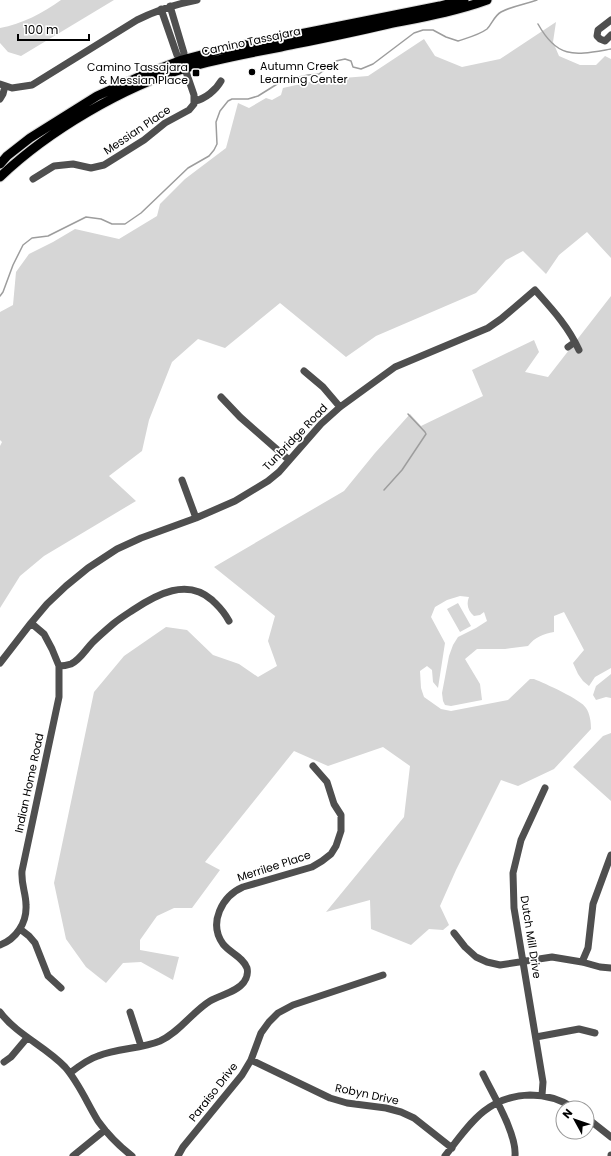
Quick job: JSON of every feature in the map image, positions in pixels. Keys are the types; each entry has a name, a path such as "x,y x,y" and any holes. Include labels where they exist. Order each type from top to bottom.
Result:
{"main road":[{"name":"Camino Tassajara","path":"0,177 38,143 90,111 137,86 184,64 220,50 464,0"},
{"name":"Camino Tassajara","path":"0,164 7,156 30,138 97,96 143,75 184,64 228,57 438,13 487,0"}],"street":[{"path":"0,99 4,94 3,85 12,88 32,84 137,20 170,6 198,0"},
{"path":"170,6 184,53 184,64 195,101"},
{"path":"161,10 177,55 184,64"},
{"path":"611,20 598,30 596,36 600,40 605,40 611,35"},
{"name":"Messian Place","path":"33,179 54,166 73,164 91,168 104,165 140,143 165,123 189,110 195,101 200,100 217,88 221,81"},
{"name":"Tunbridge Road","path":"0,664 47,604 88,568 117,549 141,538 196,518 235,500 268,481 279,472 321,424 340,407 395,367 488,328 535,290 566,326 578,350"},
{"path":"568,348 575,342"},
{"path":"304,371 323,387 340,407"},
{"path":"221,397 240,417 289,460"},
{"path":"182,480 196,518"},
{"path":"59,666 71,664 78,659 94,641 114,623 140,605 160,594 173,590 187,588 207,596 223,610 229,621"},
{"name":"Indian Home Road","path":"20,929 25,917 26,905 21,882 22,871 59,697 59,666 44,634 31,623"},
{"name":"Merrilee Place","path":"70,1073 85,1062 98,1056 161,1040 172,1034 209,1002 240,987 245,981 248,975 247,968 242,961 223,944 218,933 217,921 220,910 227,898 236,890 243,887 312,867 322,862 331,854 336,846 341,832 341,815 334,804 327,782 313,766"},
{"name":"Dutch Mill Drive","path":"542,1095 543,1082 514,908 513,873 521,840 545,788"},
{"path":"582,962 589,941 593,904 611,854"},
{"path":"0,945 20,929 35,943 48,976 61,988"},
{"path":"454,933 465,947 476,957 487,962 500,965 552,957 611,968"},
{"name":"Paraiso Drive","path":"178,1156 183,1147 242,1075 251,1060 261,1033 278,1013 293,1005 383,975"},
{"path":"0,1012 6,1020 27,1038 48,1052 70,1073 105,1130 123,1149 132,1156"},
{"path":"130,1012 141,1046"},
{"path":"536,1037 579,1029 595,1033"},
{"path":"4,1062 11,1057 27,1038"},
{"name":"Robyn Drive","path":"251,1060 330,1098 347,1103 386,1108 401,1112 414,1118 452,1148"},
{"path":"482,1074 512,1136 516,1148 515,1156"},
{"path":"445,1156 476,1119 496,1102 523,1095 542,1095 558,1100"},
{"path":"595,1124 611,1136"},
{"path":"73,1156 105,1130"}],"shaded area":[{"path":"61,0 114,0 21,56 8,52 0,43 0,28 16,24 32,17"},
{"path":"556,22 553,42 559,56 580,65 596,65 605,56 611,59 611,258 587,232 559,255 546,274 523,251 506,260 476,293 376,336 346,357 280,303 225,348 198,339 172,362 149,420 142,451 109,476 136,501 44,556 20,576 0,608 0,446 2,442 0,440 0,312 13,305 16,272 29,254 75,229 119,239 157,216 160,204 185,179 226,148 238,103 249,108 266,98 272,100 281,95 283,88 318,80 368,76 424,39 435,56 462,67 500,59"},
{"path":"611,296 611,668 595,677 589,686 583,681 573,663 584,650 564,612 554,616 554,632 540,636 533,640 528,646 505,649 477,649 465,659 480,684 482,700 451,706 445,705 442,693 449,656 453,645 458,637 487,621 484,612 480,615 474,616 470,612 468,607 469,597 460,596 447,600 435,607 431,617 445,643 438,688 433,682 432,670 427,666 420,671 421,688 424,697 441,709 451,711 508,700 530,679 534,679 562,692 583,705 586,708 590,718 591,726 591,729 554,769 518,786 501,780 456,870 440,906 449,925 443,930 429,929 411,945 371,929 370,900 326,912 404,817 410,766 383,747 328,766 294,751 205,862 220,870 192,908 174,908 157,916 140,940 140,950 179,957 173,980 141,962 123,963 106,983 86,967 66,939 54,883 94,692 124,656 166,627 187,630 213,655 239,664 258,677 277,666 268,641 275,616 214,567 344,491 410,414 421,426 483,396 472,370 534,340 539,352 525,372 548,377"},
{"path":"458,603 471,626 460,632 447,609"},
{"path":"611,674 611,698 606,697 596,700 593,695 596,686"},
{"path":"611,733 611,801 573,767 603,736"}],"waterway":[{"path":"0,296 23,245 32,238 48,236 86,217 101,219 112,224 125,224 141,213 188,168 209,156 217,144 216,122 220,111 228,101 232,99 248,99 258,96 282,81 319,74 336,61 345,59 351,61 353,67 361,69 373,64 414,33 423,30 433,30 458,41 487,29 501,12 537,0"},
{"path":"538,24 545,36 553,44 568,52 587,53 611,49"},
{"path":"384,490 402,470 426,434 408,414"}],"place":[{"name":"Autumn Creek Learning Center","path":"252,72"},
{"name":"Camino Tassajara & Messian Place","path":"196,73"}]}
